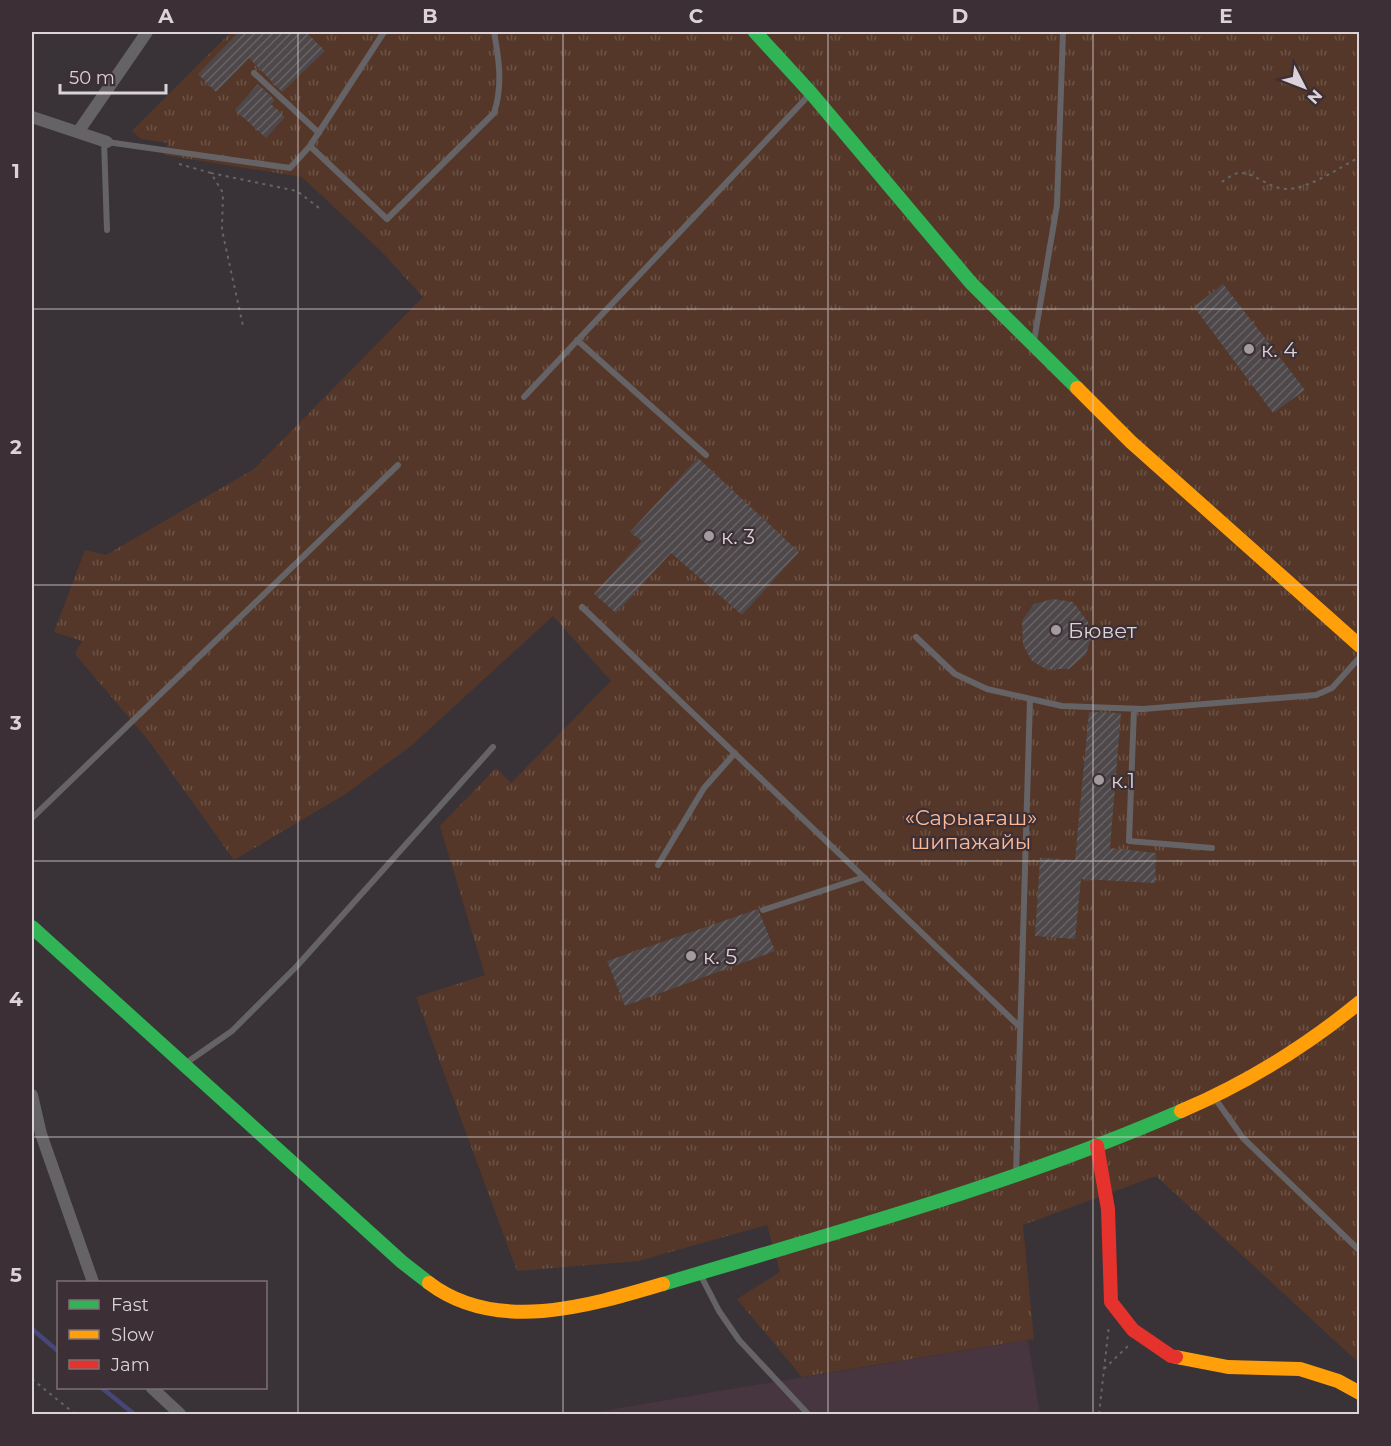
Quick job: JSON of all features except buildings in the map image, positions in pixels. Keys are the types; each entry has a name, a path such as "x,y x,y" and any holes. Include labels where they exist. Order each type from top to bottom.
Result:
{"street":[{"path":"78,132 147,32"},
{"path":"755,32 811,93 971,283 1131,442 1359,646"},
{"path":"32,117 106,142"},
{"path":"32,932 402,1262 449,1296 480,1306 518,1311 570,1308 786,1250 1097,1146 1229,1090 1288,1057 1336,1024 1359,1002"},
{"path":"32,1095 41,1134 93,1281"},
{"path":"1097,1146 1108,1209 1111,1302 1132,1330 1172,1356 1228,1367 1300,1369 1338,1381 1359,1393"},
{"path":"153,1389 180,1414"}],"lane":[{"path":"107,230 106,142 290,168 319,133 384,32"},
{"path":"310,146 387,219 494,113 499,98 499,59 494,32"},
{"path":"1033,345 1057,205 1062,32"},
{"path":"254,73 319,133"},
{"path":"524,397 811,93"},
{"path":"577,340 706,455"},
{"path":"32,818 398,465"},
{"path":"582,607 1020,1027"},
{"path":"916,637 955,674 987,689 1062,706 1134,709 1316,695 1332,688 1359,657"},
{"path":"1016,1174 1030,699"},
{"path":"1134,709 1129,841 1212,848"},
{"path":"183,1065 232,1030 297,966 494,747"},
{"path":"658,865 704,788 735,753"},
{"path":"763,910 864,877"},
{"path":"1214,1097 1243,1138 1359,1251"},
{"path":"699,1273 719,1311 740,1340 808,1414"}],"path":[{"path":"1222,182 1237,173 1254,176 1270,186 1288,189 1316,180 1359,157"},
{"path":"176,163 211,173 297,191 320,208"},
{"path":"211,173 224,193 222,230 243,326"},
{"path":"1099,1414 1111,1302"},
{"path":"1104,1369 1125,1348 1144,1337"},
{"path":"32,1379 75,1414"}],"shaded area":[{"path":"1028,1340 1040,1414 585,1414 719,1391"}],"green space":[{"name":"«Сарыағаш» шипажайы","path":"231,32 1359,32 1359,1363 1156,1176 1023,1225 1034,1339 802,1377 737,1299 780,1272 767,1225 638,1261 517,1271 416,997 485,975 440,826 496,768 511,783 611,681 553,616 411,746 344,795 234,860 148,740 75,654 82,641 54,632 85,550 106,555 254,469 423,297 383,253 302,177 164,155 168,143 141,139 132,131"}],"waterway":[{"path":"32,1329 57,1350"},
{"path":"103,1389 134,1414"}],"traffic: fast":[{"path":"755,32 811,93 971,283 1077,388"},
{"path":"32,927 402,1262 429,1283"},
{"path":"663,1284 859,1226 990,1184 1054,1162 1181,1111"}],"traffic: slow":[{"path":"1077,388 1131,442 1360,646"},
{"path":"1181,1111 1275,1063 1360,1002"},
{"path":"429,1283 455,1299 483,1308 513,1312 574,1307 663,1284"},
{"path":"1176,1357 1228,1367 1300,1369 1338,1381 1360,1393"}],"traffic: jam":[{"path":"1097,1146 1108,1209 1111,1302 1133,1330 1171,1356 1176,1357"}],"place":[{"name":"к. 4","path":"1249,349"},
{"name":"к. 3","path":"709,536"},
{"name":"Бювет","path":"1056,630"},
{"name":"к.1","path":"1099,780"},
{"name":"к. 5","path":"691,956"}]}
